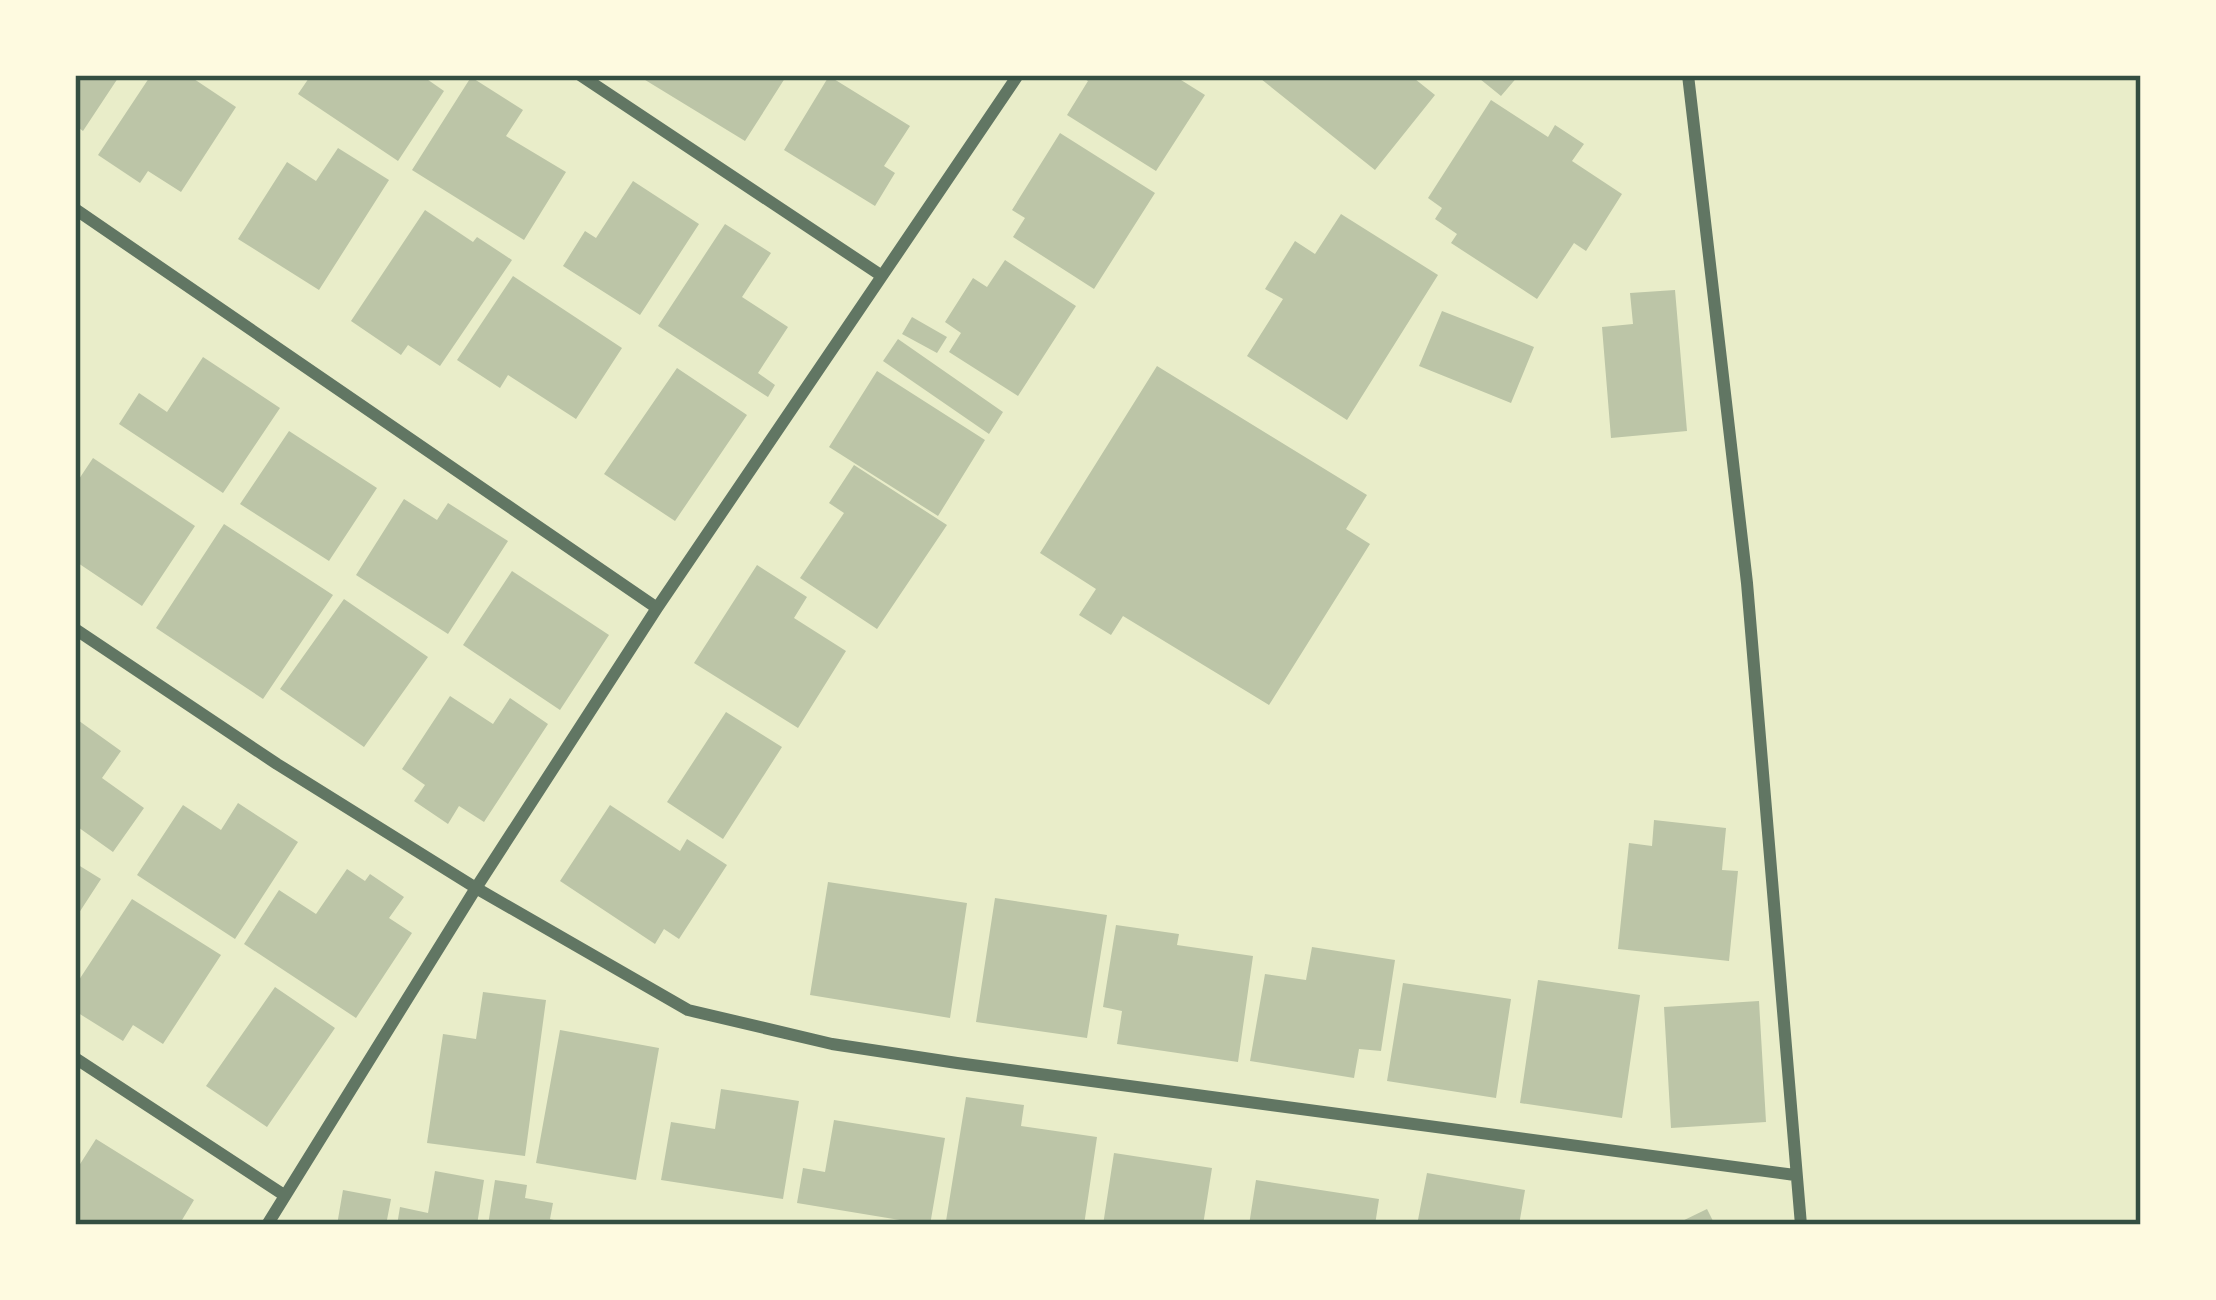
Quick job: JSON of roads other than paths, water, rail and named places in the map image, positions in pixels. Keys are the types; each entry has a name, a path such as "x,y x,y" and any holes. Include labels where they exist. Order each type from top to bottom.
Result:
{"street":[{"path":"580,75 882,276"},
{"path":"267,1225 657,608 1018,75"},
{"path":"1688,75 1747,583 1801,1225"},
{"path":"75,209 657,608"},
{"path":"75,629 277,764 476,888 688,1010 832,1044 1795,1175"},
{"path":"75,1058 284,1195"}]}
